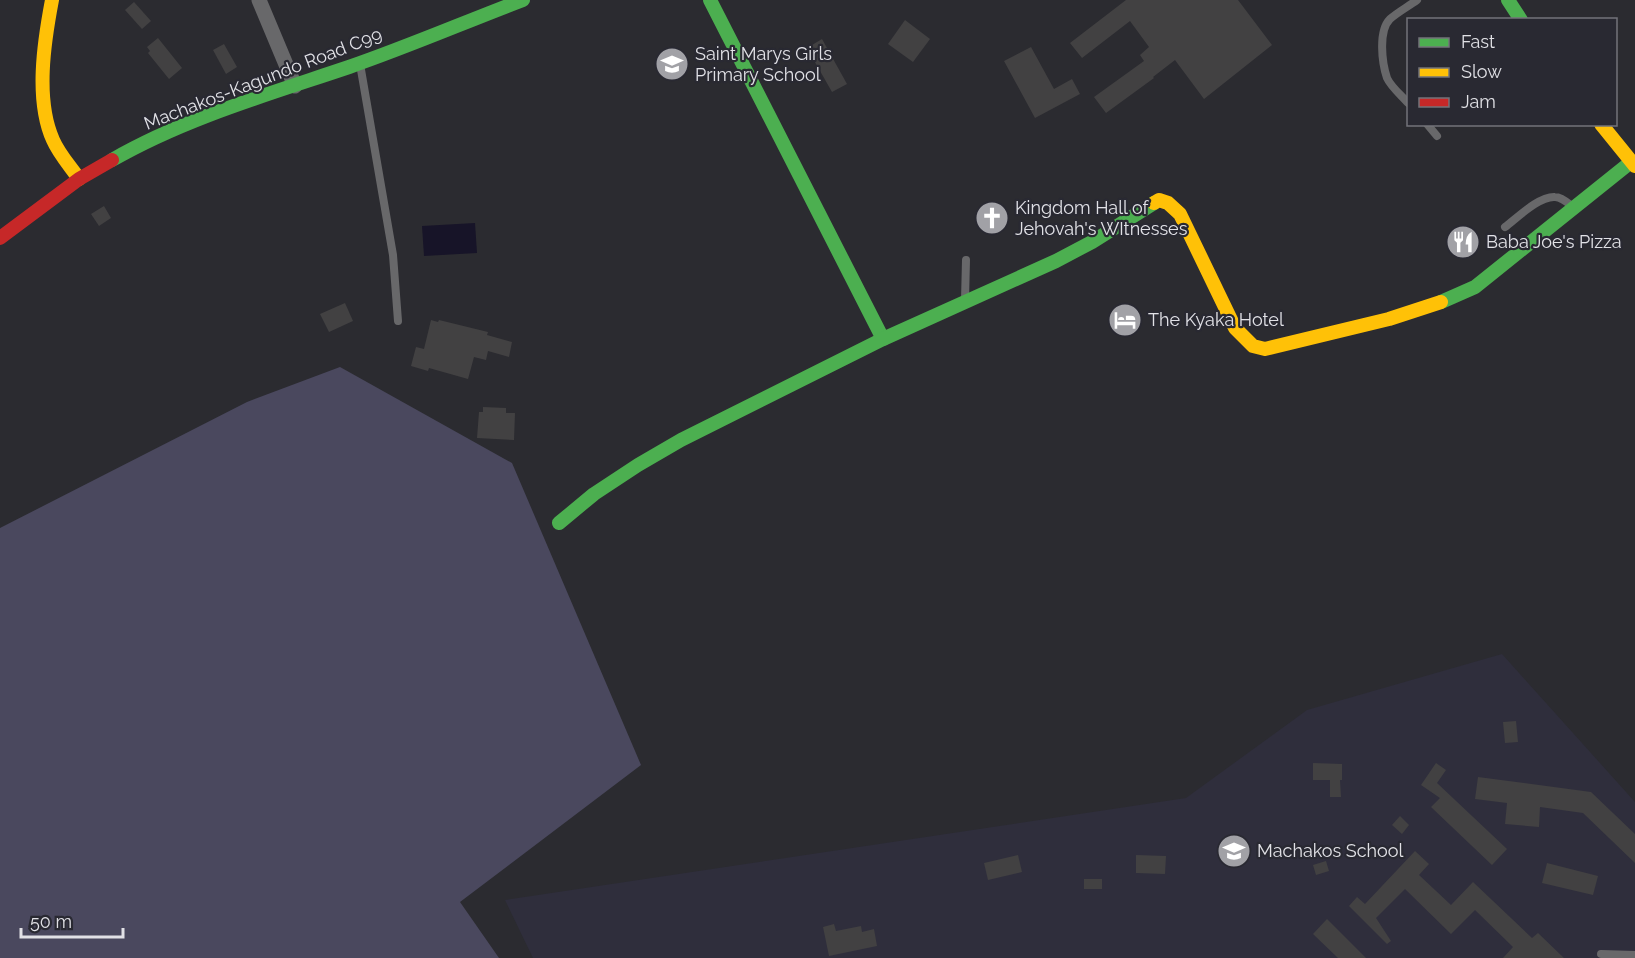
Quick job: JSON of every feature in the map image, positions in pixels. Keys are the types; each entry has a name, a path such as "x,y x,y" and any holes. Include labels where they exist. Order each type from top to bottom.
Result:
{"main road":[{"path":"52,0 45,52 44,105 49,131 58,150 79,179"},
{"name":"Machakos-Kagundo Road C99","path":"0,238 79,179 160,135 218,112 360,63 523,0"},
{"path":"710,0 883,339"},
{"path":"1508,0 1520,18"},
{"path":"559,523 594,494 681,440 883,339 1056,261 1162,200 1171,204 1180,214 1235,328 1253,346 1265,349 1389,319 1463,293 1475,287 1573,206 1633,164 1603,126"}],"street":[{"path":"259,0 295,86"}],"lane":[{"path":"1407,102 1388,79 1382,41 1384,29 1390,19 1417,0"},
{"path":"360,63 393,255 398,321"},
{"path":"1429,126 1437,136"},
{"path":"1505,227 1538,201 1546,198 1559,197 1573,206"},
{"path":"965,302 966,260"},
{"path":"1601,954 1635,956"}],"shaded area":[{"path":"475,223 477,253 424,256 422,226"},
{"path":"340,367 512,463 641,765 460,902 499,958 0,958 0,528 247,402"},
{"name":"Machakos School","path":"1502,654 1635,802 1635,958 533,958 505,900 1186,798 1307,710"}],"building":[{"path":"1126,0 1238,0 1272,45 1204,99 1175,60 1106,113 1094,97 1144,61 1140,55 1149,47 1130,21 1082,58 1070,43"},
{"path":"134,2 151,21 142,29 125,10"},
{"path":"905,20 930,39 913,62 888,44"},
{"path":"158,38 182,68 169,79 148,53 150,51 147,47"},
{"path":"822,39 847,84 832,92 807,48"},
{"path":"224,44 237,67 226,74 213,50"},
{"path":"1031,47 1054,89 1072,79 1080,94 1035,118 1004,61"},
{"path":"104,206 111,218 99,226 91,214"},
{"path":"345,303 353,321 329,332 320,314"},
{"path":"431,320 488,332 487,335 512,342 509,357 488,351 486,360 474,357 468,379 429,368 428,371 411,366 416,347 424,349"},
{"path":"483,407 506,408 506,413 515,413 514,440 477,438 479,412 483,412"},
{"path":"1516,721 1518,742 1505,743 1503,722"},
{"path":"1313,763 1342,764 1341,797 1330,797 1330,780 1313,780"},
{"path":"1436,763 1446,770 1437,783 1507,849 1492,865 1431,807 1440,798 1421,785"},
{"path":"1478,777 1591,792 1635,834 1635,863 1583,813 1540,807 1539,827 1505,824 1507,803 1475,799"},
{"path":"1400,816 1409,825 1402,834 1392,825"},
{"path":"1415,851 1429,864 1419,875 1451,905 1473,882 1532,938 1538,933 1564,958 1503,958 1513,947 1475,910 1451,934 1405,889 1376,918 1391,941 1387,944 1349,906 1357,897 1365,904"},
{"path":"1018,855 1022,872 988,880 984,863"},
{"path":"1136,855 1166,856 1165,874 1136,873"},
{"path":"1326,861 1329,871 1316,875 1313,865"},
{"path":"1547,863 1598,876 1593,895 1542,883"},
{"path":"1084,879 1102,879 1102,889 1084,889"},
{"path":"1327,919 1366,958 1338,958 1313,934"},
{"path":"834,924 836,931 861,926 862,932 874,929 877,946 829,956 823,927"}],"traffic: fast":[{"path":"112,160 198,119 371,59 523,0"},
{"path":"710,0 883,339"},
{"path":"1508,0 1520,18"},
{"path":"1441,302 1475,287 1631,162"},
{"path":"559,523 594,494 681,440 883,339 1056,261 1092,242 1154,203"}],"traffic: slow":[{"path":"52,0 44,52 44,107 47,124 55,145 79,179"},
{"path":"1603,126 1635,166"},
{"path":"1154,203 1159,200 1168,203 1180,214 1235,328 1253,346 1265,349 1389,319 1441,302"}],"traffic: jam":[{"path":"0,238 79,179 112,160"}],"place":[{"name":"Saint Marys Girls Primary School","path":"672,64"},
{"name":"Kingdom Hall of Jehovah's WItnesses","path":"992,218"},
{"name":"Baba Joe's Pizza","path":"1463,242"},
{"name":"The Kyaka Hotel","path":"1125,320"},
{"name":"Machakos School","path":"1234,851"}]}
